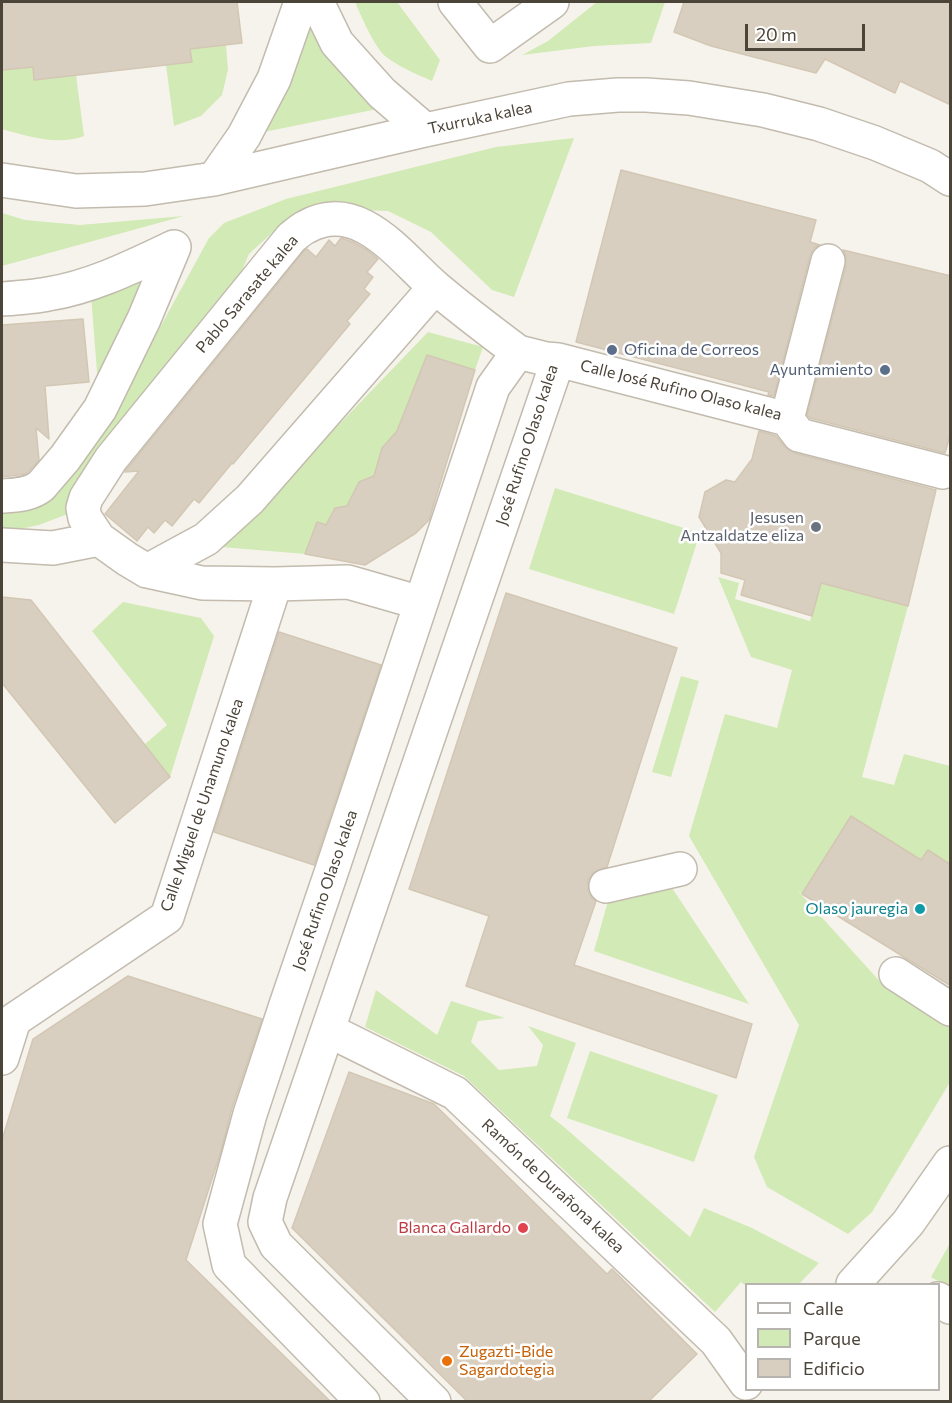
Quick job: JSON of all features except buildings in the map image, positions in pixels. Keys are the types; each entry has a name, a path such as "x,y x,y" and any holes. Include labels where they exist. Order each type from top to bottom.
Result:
{"street":[{"path":"213,179 244,136 274,79 301,2"},
{"path":"317,2 338,44 381,93 425,130"},
{"path":"455,2 490,46 552,2"},
{"name":"Txurruka kalea","path":"2,180 76,191 145,189 213,179 569,99 618,95 688,98 763,110 819,124 875,143 930,166 951,178"},
{"name":"Pablo Sarasate kalea","path":"421,603 348,582 276,585 202,583 147,571 99,539 85,518 83,508 86,498 111,459 274,257 291,238 306,226 324,220 343,219 361,224 386,240 435,287"},
{"path":"2,299 49,294 90,284 131,268 174,247 144,319 100,410 41,486 36,490 18,495 2,496"},
{"name":"Calle José Rufino Olaso kalea","path":"558,360 787,419 828,261"},
{"path":"147,571 206,539 250,499 435,287 518,352"},
{"name":"José Rufino Olaso kalea","path":"363,1401 228,1265 220,1224 250,1114 493,387 518,352 558,360 270,1198 265,1222 276,1245 434,1401"},
{"path":"787,419 799,435 943,472"},
{"path":"2,545 53,548 99,539"},
{"name":"Calle Miguel de Unamuno kalea","path":"2,1058 14,1020 167,917 276,585"},
{"path":"606,886 680,869"},
{"path":"896,974 951,1009"},
{"name":"Ramón de Durañona kalea","path":"328,1030 455,1093 716,1341 745,1380"},
{"path":"854,1283 908,1223 951,1163"},
{"path":"732,1401 745,1391"}],"green space":[{"path":"301,2 397,105 244,136"},
{"path":"355,2 397,2 440,60 432,81 385,56 372,38"},
{"path":"597,2 665,2 651,43 594,46 522,55 548,41"},
{"path":"226,45 228,70 222,95 201,116 174,126 166,65 192,62 190,49"},
{"path":"33,67 35,80 76,75 84,136 53,140 2,129 2,70"},
{"path":"574,138 514,297 492,290 431,232 388,211 335,209 286,220 249,254 219,326 83,508 39,525 15,530 2,529 2,500 117,406 209,238 224,223 286,199 496,147"},
{"path":"2,213 25,220 80,225 184,216 2,266"},
{"path":"174,247 100,409 90,283"},
{"path":"428,332 483,347 475,370 427,355 397,431 382,448 374,476 359,482 347,506 335,508 326,525 317,522 305,554 221,547"},
{"path":"555,488 700,533 674,614 529,569"},
{"path":"718,577 739,583 735,599 810,621 821,583 908,606 862,777 894,785 904,754 950,766 950,865 928,851 921,860 851,816 802,894 798,891 884,986 950,1026 950,1082 872,1212 848,1234 767,1187 754,1157 799,1025 689,836 725,714 777,728 792,670 751,657"},
{"path":"123,602 201,618 214,636 170,777 144,745 167,725 92,631"},
{"path":"681,676 699,681 671,777 652,772"},
{"path":"668,882 749,1004 594,951 610,894"},
{"path":"376,990 437,1035 451,1001 505,1018 478,1021 471,1042 499,1070 537,1066 543,1045 528,1026 576,1043 550,1116 690,1237 704,1208 752,1228 819,1263 800,1283 745,1283 745,1285 741,1282 715,1312 464,1076 365,1027"},
{"path":"590,1051 718,1095 694,1162 567,1118"},
{"path":"950,1243 950,1288 931,1277"}],"place":[{"name":"Oficina de Correos","path":"612,350"},
{"name":"Ayuntamiento","path":"885,370"},
{"name":"Jesusen Antzaldatze eliza","path":"816,527"},
{"name":"Olaso jauregia","path":"920,909"},
{"name":"Blanca Gallardo","path":"523,1228"},
{"name":"Zugazti-Bide Sagardotegia","path":"447,1361"}]}
